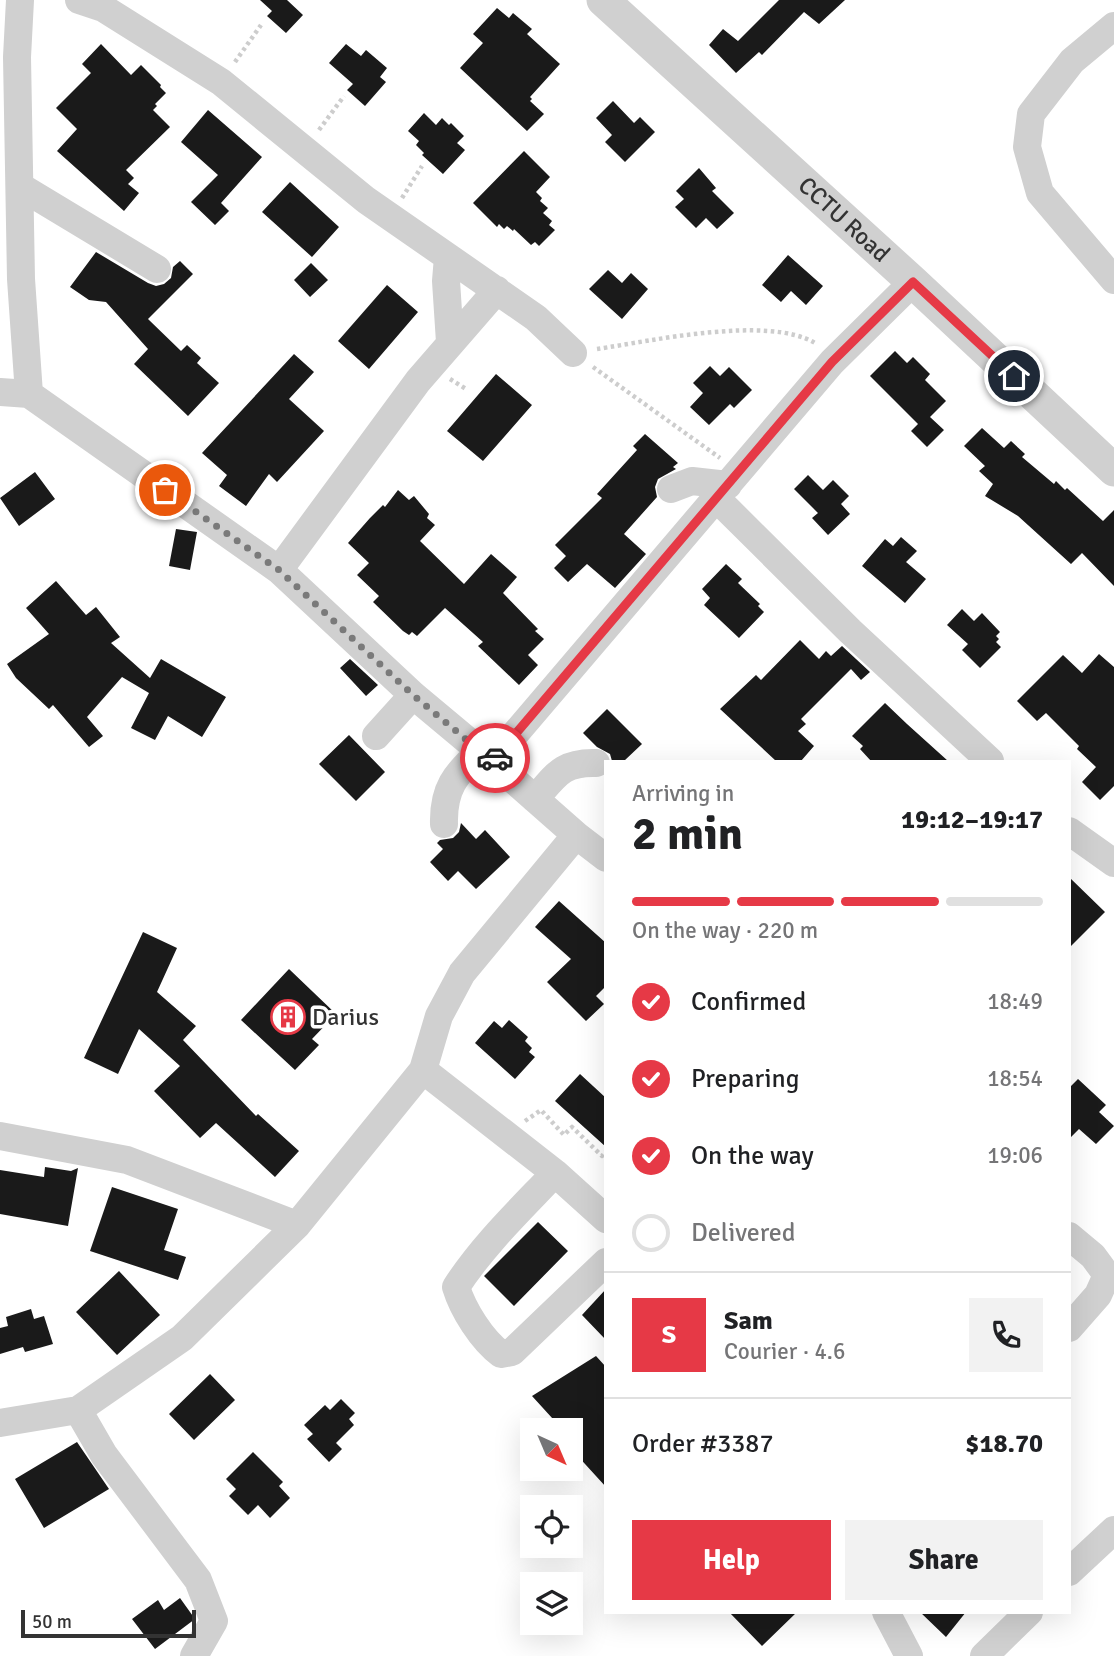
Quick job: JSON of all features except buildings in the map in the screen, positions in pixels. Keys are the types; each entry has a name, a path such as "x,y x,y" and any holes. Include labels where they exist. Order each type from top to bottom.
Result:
{"street":[{"path":"20,0 17,57 21,279 29,394"},
{"name":"CCTU Road","path":"603,0 913,282 1114,470"},
{"path":"96,3 221,82 337,178 536,318 573,353"},
{"path":"1114,26 1072,61 1031,114 1027,147 1040,193 1114,280"},
{"path":"21,187 157,270"},
{"path":"449,257 446,281 450,342"},
{"path":"443,824 443,803 450,785 464,766 486,756 727,485 832,362 913,282"},
{"path":"279,570 404,398 497,290"},
{"path":"0,392 29,394 279,570 413,695 604,856"},
{"path":"671,489 692,481 727,485 850,631 989,760"},
{"path":"376,736 413,695"},
{"path":"535,799 564,766 596,764"},
{"path":"1071,832 1114,863"},
{"path":"0,1423 78,1410 181,1338 297,1225 423,1070 439,1016 462,973 576,835"},
{"path":"423,1070 555,1172 604,1217"},
{"path":"0,1136 127,1160 297,1225"},
{"path":"555,1172 495,1237 456,1287 460,1300 491,1347 501,1354 512,1352 604,1264"},
{"path":"1071,1238 1093,1256 1107,1275 1098,1295 1071,1326"},
{"path":"78,1410 104,1455 198,1580 214,1621 194,1656"},
{"path":"1071,1570 1114,1530"},
{"path":"887,1614 909,1656"},
{"path":"984,1656 1027,1614"}],"path":[{"path":"221,82 261,25"},
{"path":"304,150 344,96"},
{"path":"390,216 422,166"},
{"path":"573,353 720,332 760,331 792,333 814,342 832,362"},
{"path":"573,353 694,438 727,485"},
{"path":"508,1135 541,1110 564,1135 572,1127 602,1156 604,1154"}],"way so far":[{"path":"165,490 279,570 413,695 492,761 495,758"}],"place":[{"name":"Darius","path":"288,1017"}],"route":[{"path":"495,758 832,362 913,282 1014,376"}]}
